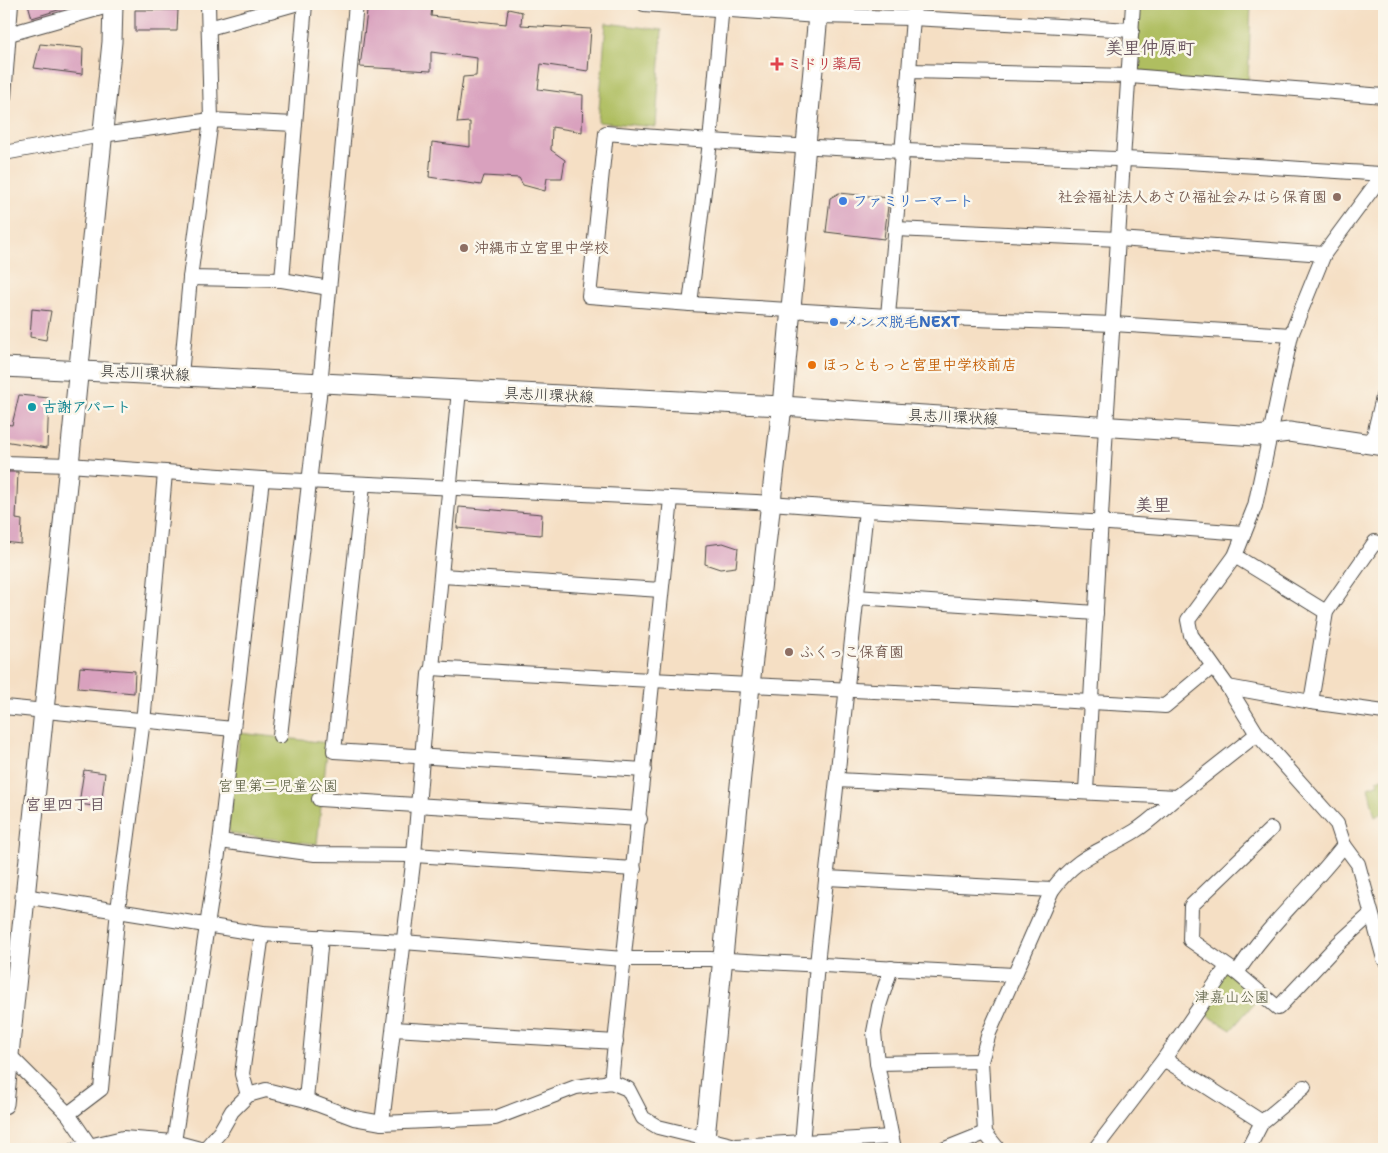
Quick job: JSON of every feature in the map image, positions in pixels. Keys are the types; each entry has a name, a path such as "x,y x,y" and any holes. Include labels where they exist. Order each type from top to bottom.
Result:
{"street":[{"path":"4,97 11,4"},
{"path":"9,34 114,4"},
{"name":"具志川環状線","path":"114,4 112,42 80,370 782,406 1257,436 1289,432 1378,444"},
{"path":"181,375 190,278 211,120 208,4"},
{"path":"208,28 296,4"},
{"path":"282,280 305,4"},
{"path":"280,736 320,382 356,4"},
{"path":"644,4 913,11 1132,30"},
{"path":"1086,791 1106,426 1130,76 1133,4"},
{"path":"690,304 710,142 722,7"},
{"path":"704,1138 750,685 782,406 818,10"},
{"path":"888,316 913,11"},
{"path":"909,71 1130,76 1384,96"},
{"path":"4,153 102,135 211,120 296,124"},
{"path":"1291,335 1113,324 888,316 589,296 606,133 710,142 806,146 901,153 1124,159 1384,173"},
{"path":"1384,173 1324,254 1291,335 1255,506 1235,556 1188,620 1191,635 1228,687 1257,734 1338,824 1344,845 1358,864 1384,958"},
{"path":"895,230 1119,239 1324,254"},
{"path":"190,278 282,280 329,288"},
{"path":"4,367 80,370 6,1052 4,1104"},
{"path":"382,1123 414,855 429,674 432,668 442,576 459,390"},
{"path":"1378,444 1384,394"},
{"path":"4,463 69,465 363,485 770,503 1101,522 1244,533"},
{"path":"68,1114 101,1089 118,910 144,720 165,473"},
{"path":"174,1142 220,841 262,479"},
{"path":"363,485 334,751 644,770"},
{"path":"611,1082 640,819 671,499"},
{"path":"802,1144 817,964 866,510"},
{"path":"1311,702 1326,612 1375,542 1384,545"},
{"path":"1235,556 1326,612"},
{"path":"442,576 661,590"},
{"path":"856,597 1096,613"},
{"path":"432,668 654,682 846,688 1165,706 1212,667"},
{"path":"1228,687 1311,702 1384,712"},
{"path":"4,707 233,729"},
{"path":"998,1149 985,1134 981,1061 989,1033 1052,890 1065,872 1083,858 1136,830 1257,734"},
{"path":"837,780 1177,797"},
{"path":"320,799 640,819"},
{"path":"1271,829 1191,906 1190,940 1232,970 1278,1008 1338,944 1371,914"},
{"path":"220,841 315,854 414,855 634,869"},
{"path":"1095,1149 1232,970 1325,870 1344,845"},
{"path":"827,878 1052,890"},
{"path":"24,896 262,934 321,936 624,959 817,964 1014,975"},
{"path":"248,1095 242,1074 262,934"},
{"path":"306,1100 321,936"},
{"path":"205,1149 220,1132 232,1111 248,1095 266,1090 306,1100 354,1118 382,1123 495,1118 576,1087 611,1082 628,1089 643,1118 658,1127 736,1146 893,1143 885,1093 877,1063 874,1032 879,1006 891,968"},
{"path":"394,1029 616,1042"},
{"path":"6,1052 68,1114 86,1148 123,1138 174,1142 200,1149"},
{"path":"1164,1059 1262,1122"},
{"path":"877,1063 981,1061"},
{"path":"1248,1149 1262,1122 1304,1087"},
{"path":"945,1149 985,1134"}],"green space":[{"path":"1133,4 1251,4 1248,85 1130,76"},
{"path":"606,23 662,30 656,127 598,122"},
{"name":"宮里第二児童公園","path":"240,733 328,743 317,844 231,834 228,828"},
{"path":"1384,777 1384,816 1382,813 1375,817 1368,787 1379,783 1377,780"},
{"name":"津嘉山公園","path":"1227,966 1262,994 1231,1030 1199,1010"}],"building":[{"path":"28,4 71,4 71,6 32,18"},
{"path":"368,4 408,4 432,8 431,16 506,24 508,9 522,12 521,25 591,29 588,71 541,64 538,89 583,95 582,132 552,127 551,150 565,160 562,178 547,178 545,191 523,185 519,178 484,176 481,185 429,177 432,142 470,147 470,122 457,123 463,77 476,76 477,58 431,52 431,71 360,67"},
{"path":"135,10 178,10 177,31 135,31"},
{"path":"40,44 83,48 82,74 34,68"},
{"path":"839,193 889,198 884,239 826,232 830,198"},
{"path":"32,309 51,311 46,340 30,337"},
{"path":"19,395 49,398 47,448 4,441 4,424 12,425"},
{"path":"4,472 18,472 16,519 22,520 21,544 4,542"},
{"path":"459,507 542,514 541,535 457,528"},
{"path":"723,543 738,548 736,567 720,569 705,564 706,545"},
{"path":"80,667 135,671 134,693 78,688"},
{"path":"84,770 105,773 101,807 79,804"}],"place":[{"name":"ミドリ薬局","path":"777,64"},
{"name":"社会福祉法人あさひ福祉会みはら保育園","path":"1337,197"},
{"name":"ファミリーマート","path":"843,201"},
{"name":"沖縄市立宮里中学校","path":"464,248"},
{"name":"メンズ脱毛NEXT","path":"834,322"},
{"name":"ほっともっと宮里中学校前店","path":"812,365"},
{"name":"古謝アパート","path":"32,407"},
{"name":"ふくっこ保育園","path":"789,652"}],"district":[{"name":"美里仲原町","path":"1150,48"},
{"name":"美里","path":"1153,505"},
{"name":"宮里四丁目","path":"65,804"}]}
